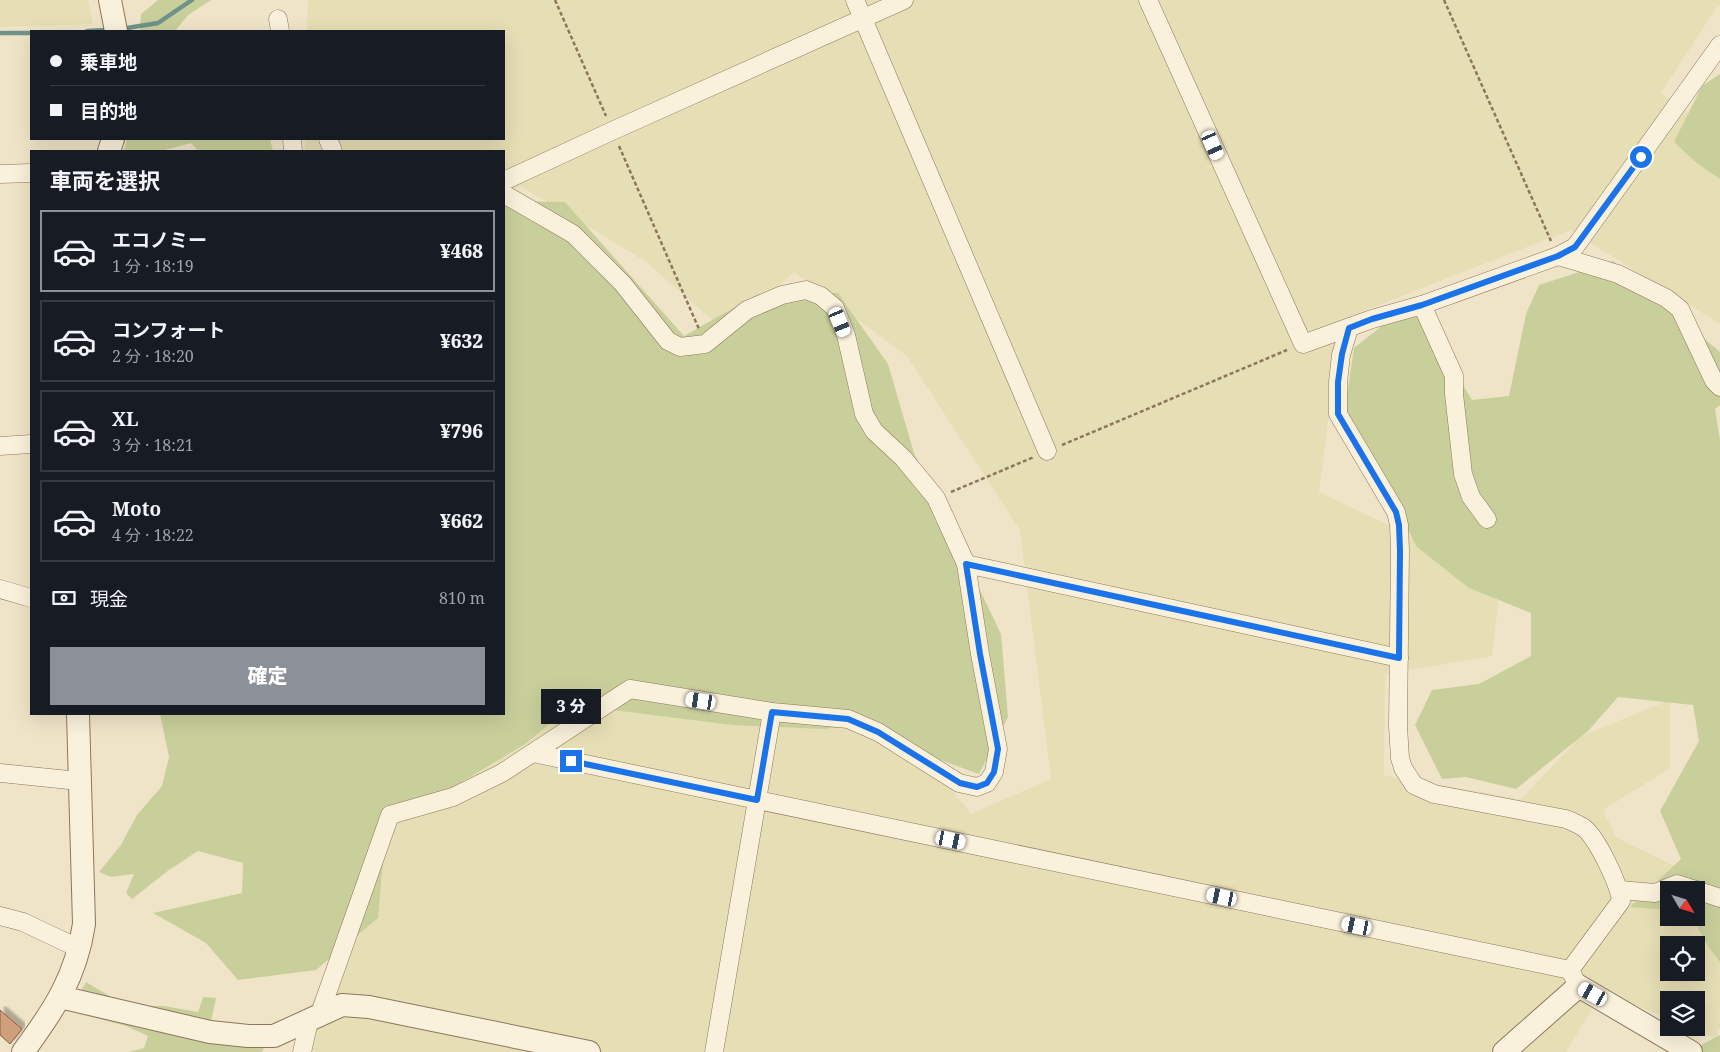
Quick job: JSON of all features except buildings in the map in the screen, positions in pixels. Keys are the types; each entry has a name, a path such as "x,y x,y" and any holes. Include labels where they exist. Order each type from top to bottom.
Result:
{"street":[{"path":"855,0 1047,452"},
{"path":"505,181 904,0"},
{"path":"1148,0 1302,344 1372,319 1422,305 1558,256 1575,247 1720,46"},
{"path":"0,174 30,174"},
{"path":"302,1052 390,815 453,798 502,773 630,690 772,712 848,719 878,732 960,783 977,787 987,783 994,772 998,749 980,654 966,564 936,498 903,458 874,432 864,414 846,335 835,308 821,296 806,290 782,294 747,310 705,344 680,347 668,341 623,284 573,234 505,195"},
{"path":"1558,256 1618,274 1666,298 1680,309 1714,381 1720,387"},
{"path":"1422,305 1454,376 1462,474 1471,497 1487,519"},
{"path":"1349,328 1342,354 1338,382 1338,414 1396,512 1399,525 1398,726 1400,758 1403,768 1414,784 1434,794 1566,820 1585,828 1599,848 1620,890 1621,901 1574,978 1573,991 1504,1052"},
{"path":"0,446 30,444"},
{"path":"966,564 1399,658"},
{"path":"0,589 30,598"},
{"path":"714,1052 772,712"},
{"path":"23,1052 60,997 73,970 80,949 84,924 78,715"},
{"path":"533,753 1574,978 1691,1052"},
{"path":"0,773 79,781"},
{"path":"1620,890 1655,893 1660,891"},
{"path":"1705,893 1720,898"},
{"path":"0,916 23,922 80,949"},
{"path":"60,997 210,1032 274,1036 342,1005 369,1007 589,1052"}],"path":[{"path":"555,0 705,344"},
{"path":"1444,0 1558,256"},
{"path":"936,498 1302,344"}],"shaded area":[{"path":"0,0 88,0 93,24 0,27"},
{"path":"308,0 1720,0 1720,6 1716,8 1661,93 1720,136 1720,324 1570,230 1341,320 1319,492 1501,579 1492,656 1385,674 1384,775 1521,799 1581,736 1670,700 1670,768 1603,810 1617,838 1720,888 1720,1027 1716,1039 1705,1034 1705,991 1660,991 1660,1015 1603,991 1566,1052 295,1052 298,1040 404,770 628,658 912,738 971,814 1051,779 1020,530 907,356 794,272 728,334 645,261 520,186 505,192 505,150 305,150 305,140 505,140 505,30 307,30"}],"green space":[{"path":"158,0 211,0 188,15 176,30 140,30 141,14"},
{"path":"1720,74 1720,179 1698,164 1674,142 1702,86"},
{"path":"127,140 270,140 273,150 197,150 191,143 165,150 124,150"},
{"path":"505,201 565,202 684,336 758,294 838,293 888,364 914,453 1001,634 1008,717 979,774 915,751 869,724 823,729 732,725 573,705 525,744 380,829 383,861 378,918 316,970 238,980 206,943 153,913 242,893 243,863 198,851 169,870 132,899 126,893 134,874 111,877 99,872 121,845 137,815 162,786 169,757 160,715 505,715"},
{"path":"1613,261 1720,352 1720,405 1715,409 1720,440 1720,962 1708,946 1705,936 1702,936 1697,926 1705,926 1705,881 1660,881 1660,909 1630,907 1681,859 1660,811 1699,741 1693,705 1618,697 1588,731 1516,789 1466,777 1442,779 1415,725 1432,690 1479,684 1531,656 1531,613 1469,588 1417,547 1345,409 1354,348 1383,325 1421,315 1472,400 1509,396 1526,314 1539,285"},
{"path":"86,982 126,1006 164,1006 198,1012 203,997 216,998 211,1021 221,1030 275,1026 262,1052 129,1052 144,1048 148,1036 126,1026 69,1011"},
{"path":"1720,1035 1720,1052 1688,1052"}],"waterway":[{"path":"121,29 158,23 192,0"},
{"path":"0,33 30,33"}],"route":[{"path":"571,761 757,800 772,712 848,719 878,732 960,783 977,787 987,783 994,772 998,749 980,654 966,564 1399,658 1400,551 1399,525 1396,512 1338,414 1338,382 1342,354 1349,328 1372,319 1422,305 1558,256 1575,247 1641,157"}]}
